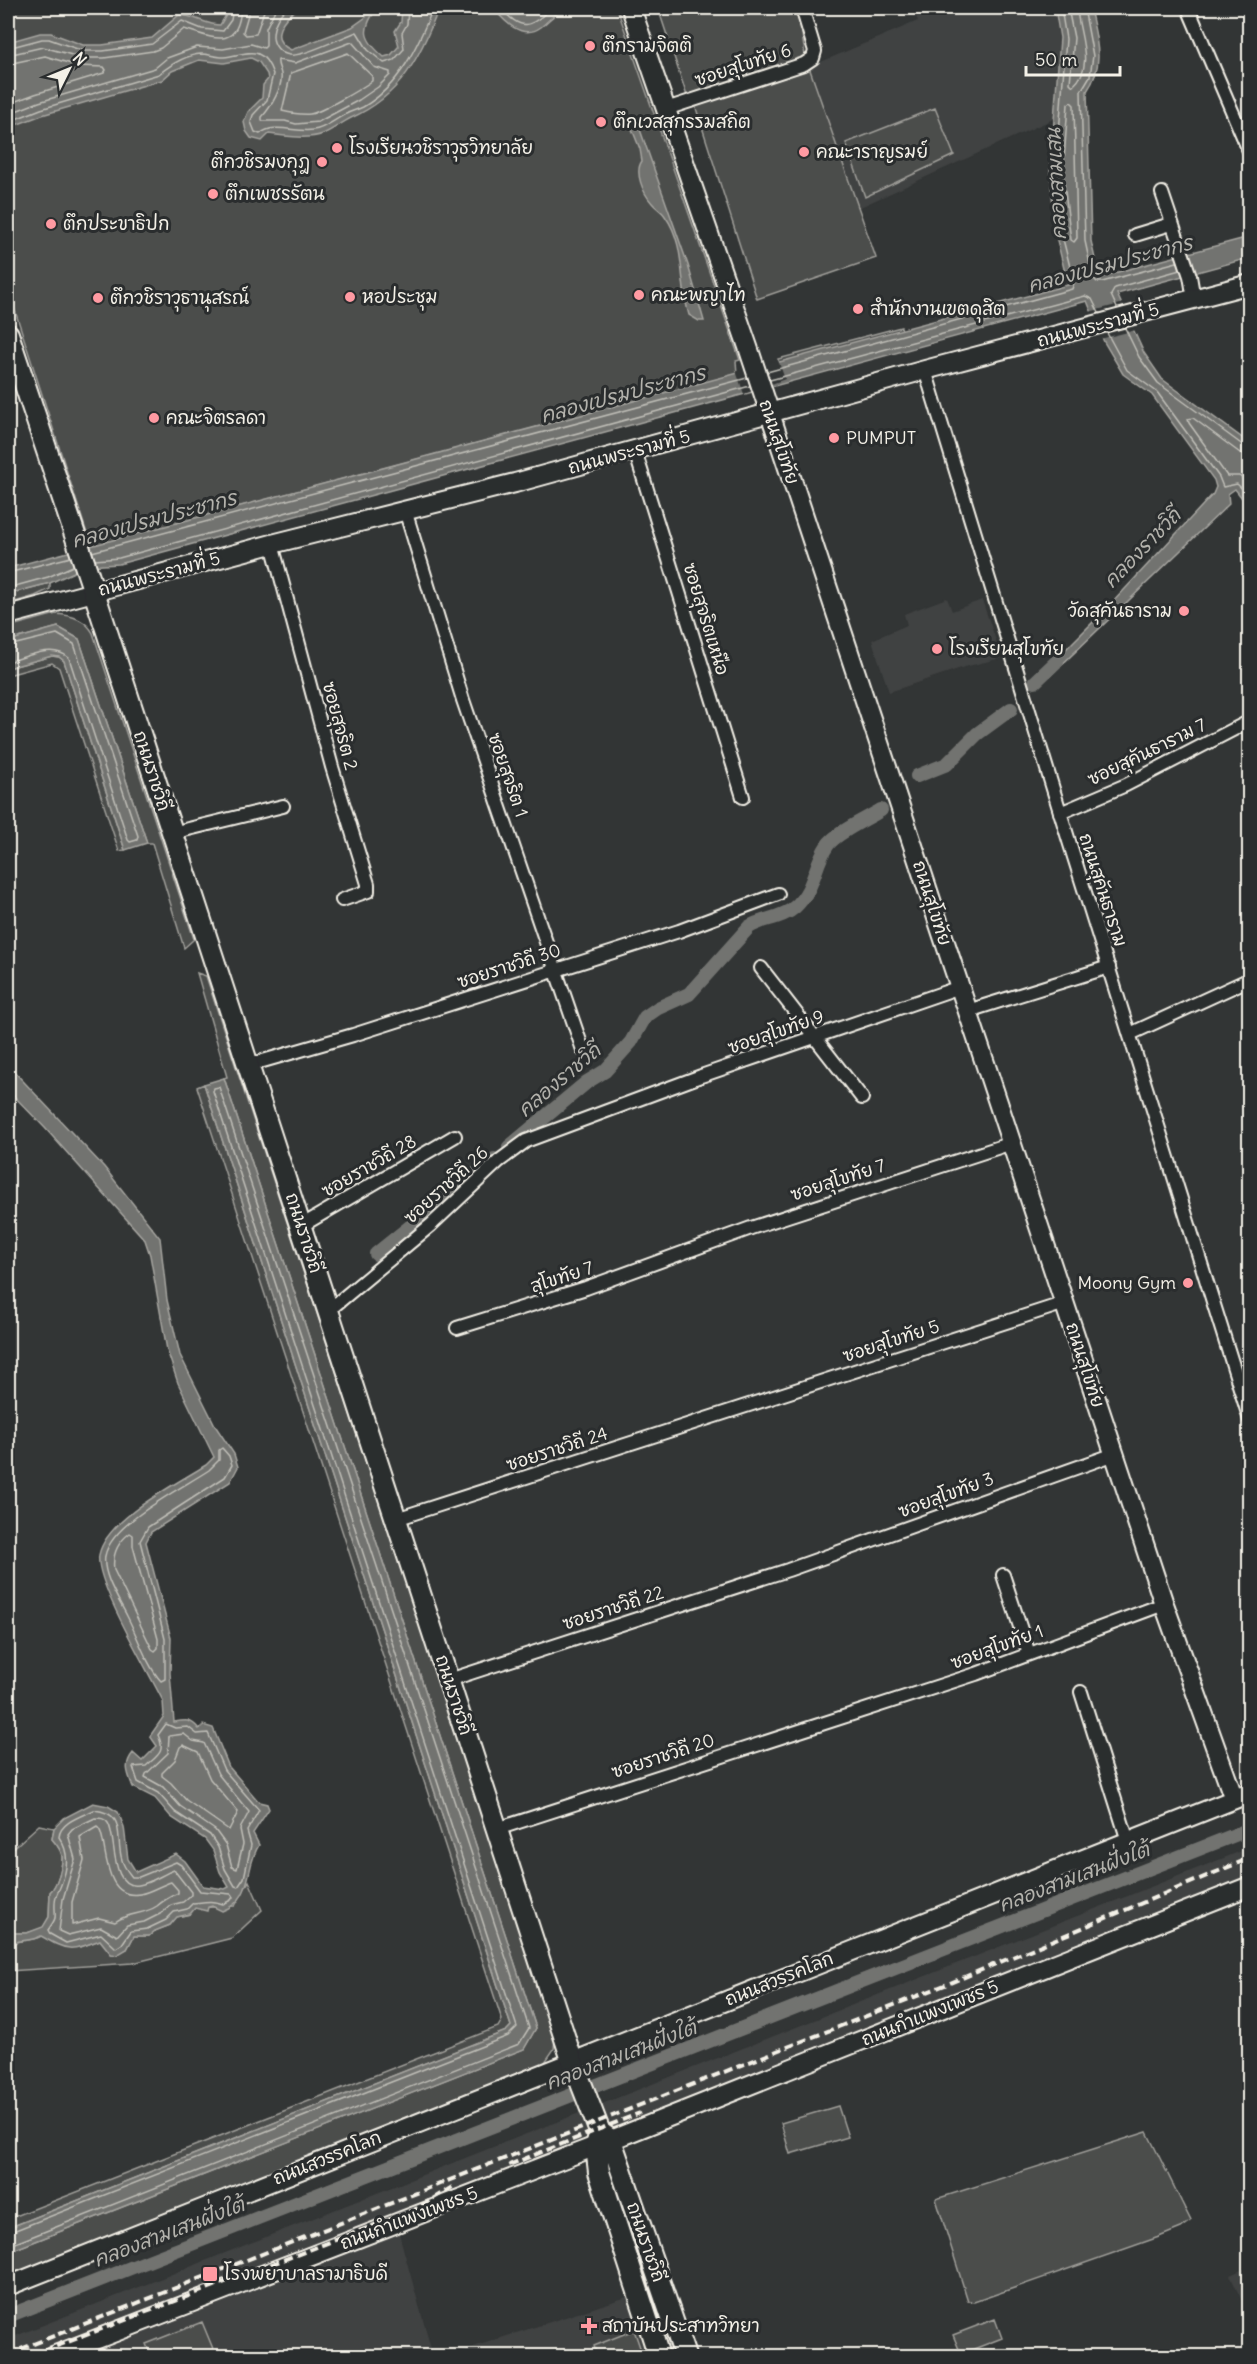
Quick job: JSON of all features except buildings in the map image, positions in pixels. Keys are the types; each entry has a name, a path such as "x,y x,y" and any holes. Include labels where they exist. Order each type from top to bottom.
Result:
{"main road":[{"name":"ถนนราชวิถี","path":"8,333 601,2144 685,2356"},
{"name":"ถนนราชวิถี","path":"601,2144 599,2172 659,2356"},
{"path":"601,2144 607,2168 672,2356"}],"street":[{"name":"ถนนสุโขทัย","path":"631,8 770,413 1164,1604 1242,1796"},
{"name":"ซอยสุโขทัย 6","path":"666,109 804,64 813,58 815,51 802,8"},
{"path":"1188,8 1250,153"},
{"path":"1162,193 1191,276 1190,300"},
{"path":"1135,235 1171,224"},
{"name":"ถนนพระรามที่ 5","path":"8,615 635,450 1250,284"},
{"name":"ถนนสุคันธาราม","path":"925,370 1060,813 1250,1420"},
{"name":"ซอยสุจริตเหนือ","path":"635,450 743,797"},
{"name":"ซอยสุจริต 1","path":"405,510 463,700 583,1050"},
{"name":"ซอยสุจริต 2","path":"272,544 332,767 368,884 368,891 342,900"},
{"name":"ซอยสุคันธาราม 7","path":"1060,813 1126,785 1250,721"},
{"path":"172,833 283,806"},
{"name":"ซอยราชวิถี 30","path":"249,1065 353,1035 679,931 778,894"},
{"path":"968,1011 1109,967"},
{"path":"761,968 862,1098"},
{"path":"1130,1034 1250,979"},
{"name":"ซอยสุโขทัย 9","path":"603,1113 701,1076 960,987"},
{"name":"ซอยราชวิถี 26","path":"329,1310 431,1225 499,1161 526,1141 603,1113"},
{"name":"ซอยราชวิถี 28","path":"301,1226 454,1136"},
{"name":"ซอยสุโขทัย 7","path":"677,1256 751,1228 1012,1143"},
{"name":"สุโขทัย 7","path":"457,1328 586,1288 677,1256"},
{"name":"ซอยสุโขทัย 5","path":"728,1412 1065,1303"},
{"name":"ซอยราชวิถี 24","path":"396,1519 728,1412"},
{"name":"ซอยสุโขทัย 3","path":"788,1570 1115,1454"},
{"name":"ซอยราชวิถี 22","path":"449,1680 788,1570"},
{"path":"1003,1575 1029,1654"},
{"name":"ซอยสุโขทัย 1","path":"839,1718 965,1678 1164,1604"},
{"path":"1081,1692 1128,1841"},
{"name":"ซอยราชวิถี 20","path":"497,1829 839,1718"},
{"name":"ถนนสวรรคโลก","path":"8,2286 575,2066 1242,1796"},
{"name":"ถนนกำแพงเพชร 5","path":"53,2356 601,2144 1250,1886"}],"shaded area":[{"name":"โรงเรียนวชิราวุธวิทยาลัย","path":"8,8 617,8 740,360 736,361 737,374 91,546 8,289"},
{"path":"658,8 793,8 801,26 805,56 803,60 687,96"},
{"path":"912,8 1055,8 1060,38 1053,119 858,208 809,67 918,21"},
{"path":"809,67 876,258 757,299 695,105"},
{"path":"935,108 954,155 865,197 846,143"},
{"path":"901,327 902,330 779,363 778,359"},
{"path":"50,583 50,589 8,604 8,594"},
{"name":"โรงเรียนสุโขทัย","path":"947,598 952,611 982,600 1002,658 964,667 889,692 872,640 907,625 904,614"},
{"path":"56,614 78,619 93,633 194,939 184,948 152,843 147,843 79,639 58,627 8,641 8,627"},
{"path":"52,656 64,661 125,850 119,851 59,668 52,663 8,675 8,668"},
{"path":"197,973 206,976 555,2037 554,2049 543,2065 8,2278 8,2252 524,2049 536,2028 224,1078 227,1077"},
{"path":"204,1084 511,2026 507,2031 8,2228 8,2219 498,2027 502,2020 197,1087"},
{"path":"39,1825 54,1828 52,1839 62,1856 59,1875 50,1892 49,1917 43,1928 27,1933 8,1933 8,1853"},
{"path":"1249,1848 1249,1881 250,2277 42,2356 8,2356 8,2339"},
{"path":"249,1881 262,1910 232,1938 133,1963 8,1971 8,1944 41,1936 81,1947 100,1940 111,1953 127,1949 134,1936 149,1936 154,1931 170,1925 176,1917 190,1914 195,1908 235,1906"},
{"path":"838,2106 848,2137 790,2154 781,2123"},
{"path":"1147,2132 1191,2221 1159,2237 974,2302 968,2301 936,2199"},
{"name":"โรงพยาบาลรามาธิบดี","path":"398,2230 433,2356 83,2356"},
{"path":"1249,2267 1249,2316 1230,2275"},
{"name":"สถาบันประสาทวิทยา","path":"630,2296 649,2356 446,2356"},
{"path":"995,2319 1002,2338 961,2354 953,2335"},
{"path":"202,2322 216,2356 151,2356 146,2344"},
{"path":"634,2330 643,2356 597,2356 594,2346"}],"water":[{"path":"228,8 299,8 283,22 280,28 280,40 291,50 352,27 366,17 369,8 377,8 368,22 367,34 372,45 384,57 391,55 399,46 395,31 401,22 402,8 439,8 416,59 396,86 368,109 317,136 296,137 269,134 262,141 251,138 244,122 248,112 262,98 263,85 268,79 259,62 251,58 224,63 199,60 172,71 162,80 42,115 8,128 8,42 40,33 51,33 83,45 102,45 152,38 179,15 220,25"},
{"path":"493,8 567,8 541,27 527,32 514,28"},
{"name":"คลองสามเสน","path":"1055,8 1090,8 1097,40 1098,61 1093,81 1087,91 1091,241 1099,277 1249,237 1249,258 1117,294 1144,353 1162,379 1249,443 1249,507 1235,489 1228,494 1229,504 1050,676 1043,672 1112,603 1213,494 1216,487 1214,480 1152,395 1123,374 1104,342 1087,301 119,564 87,566 50,583 8,594 8,568 1068,285 1056,236 1050,174 1060,38"},
{"path":"633,116 637,121 688,265 704,321 699,321 689,315 679,252 672,227 643,188 639,176 642,161 640,149 628,119"},
{"path":"58,627 79,639 147,843 125,850 64,661 52,656 8,668 8,641"},
{"path":"8,1065 104,1167 160,1238 167,1300 180,1355 216,1427 234,1454 238,1467 230,1482 151,1532 146,1542 171,1638 170,1673 174,1722 188,1721 199,1729 203,1725 213,1728 229,1767 259,1802 267,1804 269,1809 253,1833 259,1845 240,1898 222,1911 212,1906 208,1907 207,1911 195,1908 190,1914 177,1917 170,1925 149,1936 134,1936 127,1949 117,1955 111,1954 100,1940 76,1948 58,1945 41,1936 8,1944 8,1933 27,1933 43,1927 49,1917 50,1892 57,1880 62,1860 61,1851 52,1839 54,1828 64,1818 93,1803 108,1806 118,1812 124,1827 128,1859 136,1872 176,1854 185,1861 203,1886 225,1889 229,1887 220,1872 213,1850 205,1839 171,1817 155,1798 133,1787 131,1782 127,1766 130,1757 133,1753 142,1761 157,1746 150,1736 164,1716 163,1701 114,1606 100,1568 99,1555 104,1542 114,1528 128,1516 161,1492 206,1465 214,1457 178,1383 167,1350 150,1255 145,1240 8,1090"},
{"path":"224,1078 536,2028 524,2049 8,2252 8,2228 506,2031 511,2026 204,1084"}],"pier":[{"path":"1124,303 1136,330 1100,339 1089,312"},
{"path":"778,360 785,379 744,394 736,371"}],"waterway":[{"name":"คลองราชวิถี","path":"1035,682 1057,661"},
{"name":"คลองราชวิถี","path":"917,776 947,764 977,734 1011,709"},
{"name":"คลองราชวิถี","path":"509,1147 587,1082 605,1071 631,1042 645,1017 658,1008 689,994 749,927 784,914 795,907 807,893 823,853 831,841 881,810"},
{"name":"คลองราชวิถี","path":"376,1254 494,1159"},
{"name":"คลองสามเสนฝั่งใต้","path":"8,2316 1250,1829"}],"railway":[{"path":"8,2354 950,1983 1250,1858"},
{"path":"509,2165 640,2113"},
{"path":"31,2356 414,2210 454,2186"}],"place":[{"name":"ตึกรามจิตติ","path":"590,46"},
{"name":"ตึกเวสสุกรรมสถิต","path":"601,122"},
{"name":"โรงเรียนวชิราวุธวิทยาลัย","path":"337,148"},
{"name":"คณะาราญรมย์","path":"804,152"},
{"name":"ตึกวชิรมงกุฎ","path":"322,162"},
{"name":"ตึกเพชรรัตน","path":"213,194"},
{"name":"ตึกประขาธิปก","path":"51,224"},
{"name":"คณะพญาไท","path":"639,295"},
{"name":"หอประชุม","path":"350,297"},
{"name":"ตึกวชิราวุธานุสรณ์","path":"98,298"},
{"name":"สำนักงานเขตดุสิต","path":"858,309"},
{"name":"คณะจิตรลดา","path":"154,418"},
{"name":"PUMPUT","path":"834,438"},
{"name":"วัดสุคันธาราม","path":"1184,611"},
{"name":"โรงเรียนสุโขทัย","path":"937,649"},
{"name":"Moony Gym","path":"1188,1283"},
{"name":"โรงพยาบาลรามาธิบดี","path":"210,2274"},
{"name":"สถาบันประสาทวิทยา","path":"589,2326"}],"water label":[{"name":"คลองเปรมประชากร","path":"1110,264"},
{"name":"คลองเปรมประชากร","path":"623,394"},
{"name":"คลองเปรมประชากร","path":"154,519"}]}
